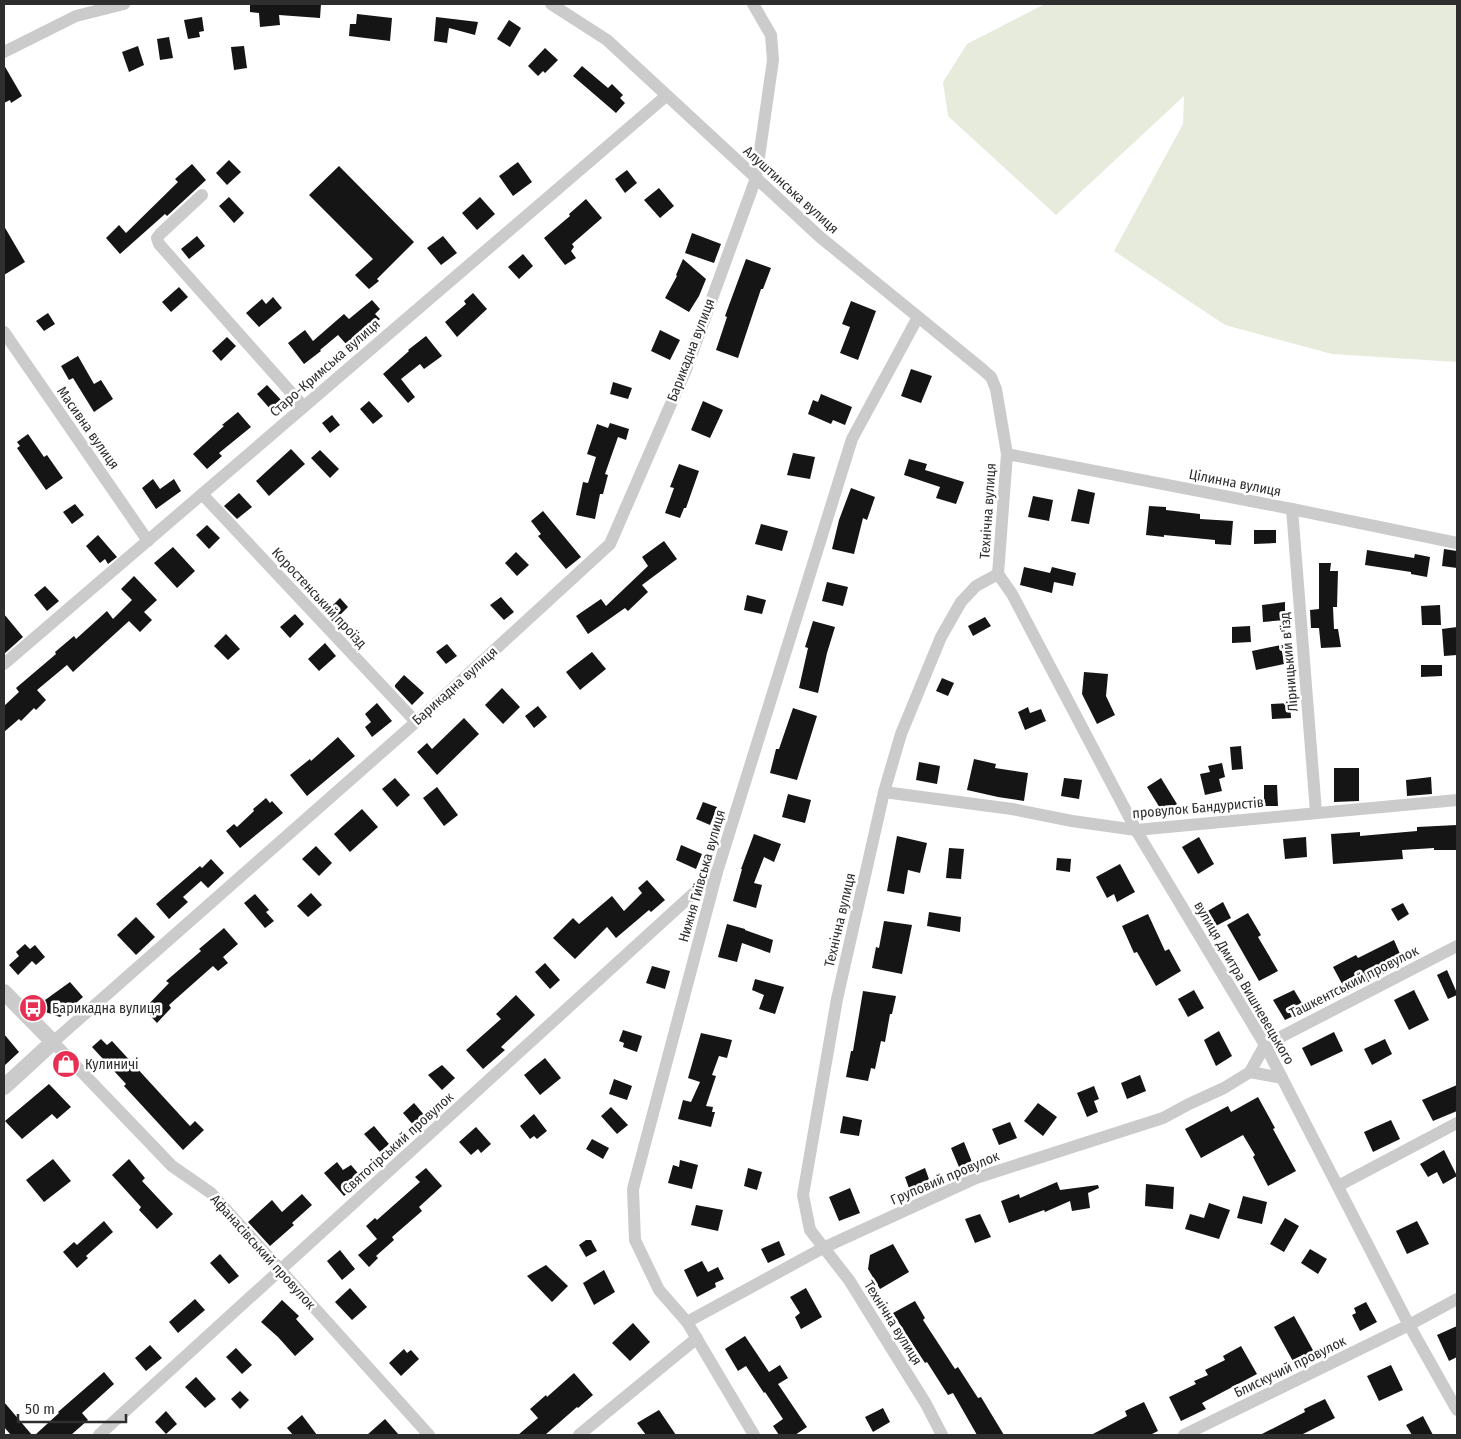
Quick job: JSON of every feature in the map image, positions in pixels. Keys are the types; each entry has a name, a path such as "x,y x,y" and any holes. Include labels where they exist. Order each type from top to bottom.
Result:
{"street":[{"path":"4,52 76,16 124,4"},
{"name":"Алуштинська вулиця","path":"551,4 607,40 820,237 991,377 996,388 1000,406"},
{"name":"Барикадна вулиця","path":"4,1087 416,722 610,544 687,367 756,178 773,60 772,35 753,4"},
{"name":"Старо-Кримська вулиця","path":"4,664 666,96"},
{"path":"202,195 160,234 157,238 159,244 303,406"},
{"name":"Нижня Гиївська вулиця","path":"754,1435 687,1322 659,1290 636,1240 633,1189 717,872 852,439 918,317"},
{"name":"Масивна вулиця","path":"4,332 148,541"},
{"name":"Технічна вулиця","path":"942,1435 926,1404 850,1280 810,1230 803,1195 837,999 884,792 901,734 941,637 961,602 976,586 998,574 1007,454 1000,406"},
{"name":"Цілинна вулиця","path":"1007,454 1457,543"},
{"name":"Коростенський проїзд","path":"202,494 416,722"},
{"name":"Лірницький в'їзд","path":"1292,509 1316,812"},
{"name":"вулиця Дмитра Вишневецького","path":"998,574 1012,594 1136,830 1265,1045 1409,1325 1457,1410"},
{"name":"провулок Бандуристів","path":"884,792 1012,808 1072,821 1136,830 1457,800"},
{"name":"Святогірський провулок","path":"99,1435 717,872"},
{"name":"Ташкентський провулок","path":"1265,1045 1457,946"},
{"name":"Афанасівський провулок","path":"4,992 172,1166 211,1193 429,1435"},
{"name":"Груповий провулок","path":"687,1322 824,1248 976,1178 1163,1118 1224,1088 1250,1072 1265,1045"},
{"path":"1250,1072 1282,1078"},
{"path":"1338,1186 1457,1123"},
{"name":"Блискучий провулок","path":"1184,1435 1409,1325 1457,1299"},
{"path":"580,1435 697,1338"}],"green space":[{"path":"1045,4 1457,4 1457,362 1332,354 1225,325 1114,251 1183,124 1184,96 1056,215 948,116 943,82 967,44"}],"building":[{"path":"250,4 321,4 320,18 279,15 280,25 260,27 259,13 250,12"},
{"path":"357,14 392,18 390,41 349,36 350,24 356,24"},
{"path":"202,17 204,31 199,32 200,37 188,39 184,20"},
{"path":"436,17 478,22 475,35 449,28 447,43 434,41"},
{"path":"509,20 521,28 510,47 497,39"},
{"path":"169,37 173,58 160,60 157,39"},
{"path":"138,46 144,65 129,72 122,52"},
{"path":"244,46 247,68 234,70 231,47"},
{"path":"545,48 558,60 545,73 543,71 538,76 528,66"},
{"path":"4,65 22,96 11,103 10,100 4,103"},
{"path":"582,66 608,88 612,84 623,95 620,98 625,103 616,113 573,76"},
{"path":"229,160 241,172 227,185 216,173"},
{"path":"518,162 532,182 513,196 499,176"},
{"path":"192,164 206,180 167,216 165,214 120,254 106,238 119,225 126,233 178,182 175,179"},
{"path":"339,166 414,242 377,279 379,281 369,289 355,275 373,259 309,195"},
{"path":"627,170 637,183 625,193 615,179"},
{"path":"659,188 674,206 660,218 644,200"},
{"path":"229,197 244,213 234,223 219,206"},
{"path":"480,197 495,214 477,230 462,213"},
{"path":"586,199 602,218 572,244 574,247 571,251 576,258 565,265 544,238 570,216 569,214"},
{"path":"4,226 25,262 4,275"},
{"path":"692,233 721,244 714,263 685,253"},
{"path":"197,236 205,246 189,259 181,249"},
{"path":"443,236 457,253 441,265 427,248"},
{"path":"523,254 533,266 519,279 508,267"},
{"path":"683,259 706,279 699,296 689,312 665,298 677,276"},
{"path":"746,259 771,268 763,289 761,289 738,358 716,350 727,317 725,316"},
{"path":"179,287 188,297 171,312 162,302"},
{"path":"473,293 487,309 457,337 445,322 466,304 464,301"},
{"path":"273,297 282,308 259,327 246,313 262,299 266,304"},
{"path":"372,300 380,309 375,314 380,319 347,345 338,335 304,364 288,343 305,330 313,341 344,314 349,319"},
{"path":"851,301 876,311 858,360 840,353 850,327 842,324"},
{"path":"48,313 55,324 44,331 36,321"},
{"path":"660,330 680,340 670,360 651,351"},
{"path":"426,336 442,356 424,369 420,364 401,379 415,397 408,403 383,374"},
{"path":"227,337 236,346 221,361 212,351"},
{"path":"78,356 94,384 101,380 113,399 94,412 73,378 69,380 61,366"},
{"path":"911,369 932,376 921,403 901,396"},
{"path":"613,382 632,388 628,399 610,394"},
{"path":"267,385 283,402 272,411 257,394"},
{"path":"821,394 852,407 845,425 833,420 831,424 808,414 813,400 818,402"},
{"path":"369,401 383,416 373,424 360,409"},
{"path":"703,401 723,410 710,438 691,430"},
{"path":"238,412 251,427 219,453 222,456 207,469 193,454"},
{"path":"332,415 340,425 330,433 322,423"},
{"path":"610,423 629,429 626,440 618,437 605,474 608,475 603,494 600,494 595,519 576,515 583,482 588,483 596,457 587,454 597,424 608,428"},
{"path":"28,434 44,457 47,455 63,478 46,490 17,448 20,446 17,442"},
{"path":"291,449 305,464 269,496 256,481"},
{"path":"320,450 339,469 330,478 311,458"},
{"path":"793,453 815,457 810,479 787,475"},
{"path":"909,459 927,464 925,470 964,482 956,504 936,498 940,487 904,475"},
{"path":"679,464 699,471 686,508 684,508 680,518 665,513 674,488 670,487"},
{"path":"153,479 160,489 174,479 181,491 156,509 142,488"},
{"path":"851,488 875,497 867,520 863,518 854,554 832,549 839,520"},
{"path":"1078,489 1095,493 1089,524 1071,521"},
{"path":"239,493 252,507 237,519 224,506"},
{"path":"1033,496 1053,500 1049,521 1028,517"},
{"path":"75,504 84,515 72,524 63,512"},
{"path":"1149,506 1166,507 1166,510 1200,514 1200,519 1233,521 1231,545 1215,544 1215,540 1146,535"},
{"path":"543,511 581,557 566,569 538,536 541,534 531,521"},
{"path":"761,524 788,531 782,551 755,544"},
{"path":"207,525 220,538 209,549 196,535"},
{"path":"1254,530 1276,530 1276,543 1254,544"},
{"path":"98,535 117,557 108,564 105,559 100,563 86,546"},
{"path":"664,541 677,559 642,585 648,592 628,611 625,608 588,634 576,616 601,599 606,606 648,566 642,557"},
{"path":"173,547 195,571 177,588 154,563"},
{"path":"1444,549 1457,551 1457,568 1442,566"},
{"path":"1367,550 1414,558 1415,554 1430,557 1427,577 1411,574 1411,572 1365,565"},
{"path":"516,552 529,565 517,576 505,563"},
{"path":"1319,563 1331,563 1330,571 1338,571 1337,607 1333,607 1334,629 1338,629 1341,647 1321,648 1319,628 1311,628 1310,610 1319,609"},
{"path":"1024,567 1050,573 1052,567 1076,573 1073,586 1054,582 1052,593 1020,585"},
{"path":"134,576 157,600 144,612 152,620 140,632 129,621 73,672 67,665 37,690 46,700 36,710 34,708 21,721 19,719 4,732 4,706 19,692 16,688 56,654 55,652 74,636 76,639 107,611 113,619 132,600 121,589"},
{"path":"827,582 848,587 843,606 822,601"},
{"path":"45,586 59,601 47,611 34,595"},
{"path":"747,595 766,600 762,614 744,610"},
{"path":"501,597 514,612 504,620 490,605"},
{"path":"340,598 348,607 333,622 325,613"},
{"path":"1285,602 1285,620 1263,622 1262,605"},
{"path":"1440,605 1441,625 1422,625 1421,606"},
{"path":"4,614 23,637 4,654"},
{"path":"295,614 304,624 290,638 280,627"},
{"path":"985,617 991,626 973,636 968,626"},
{"path":"813,621 835,627 818,693 799,688 808,648 805,647"},
{"path":"1250,626 1251,642 1232,643 1232,627"},
{"path":"1457,627 1457,655 1444,656 1442,629"},
{"path":"226,634 240,649 228,660 214,646"},
{"path":"325,643 336,656 319,671 308,659"},
{"path":"447,644 457,656 446,664 436,652"},
{"path":"1281,645 1284,664 1256,670 1252,651"},
{"path":"592,652 606,669 580,690 566,672"},
{"path":"1421,665 1442,665 1442,676 1421,677"},
{"path":"1084,672 1108,674 1106,696 1115,715 1097,724 1082,694"},
{"path":"404,675 424,693 412,705 395,687"},
{"path":"942,678 954,683 948,696 936,691"},
{"path":"502,688 520,707 503,724 485,705"},
{"path":"377,703 392,721 372,737 365,727 371,722 365,714"},
{"path":"1290,703 1291,718 1272,719 1271,704"},
{"path":"538,706 547,717 534,728 525,716"},
{"path":"1028,707 1030,713 1041,709 1046,721 1025,730 1018,712"},
{"path":"793,708 817,716 797,780 770,773 776,749 779,749"},
{"path":"464,718 479,734 437,775 417,752 427,743 432,749"},
{"path":"338,737 355,756 307,796 290,775 310,759 311,761"},
{"path":"1241,746 1243,769 1232,770 1230,747"},
{"path":"974,759 996,764 995,768 1028,773 1024,801 967,790"},
{"path":"919,762 940,766 937,784 916,780"},
{"path":"1222,763 1225,777 1219,779 1222,791 1205,795 1200,774 1210,772 1208,766"},
{"path":"1334,768 1359,768 1359,801 1334,802"},
{"path":"1431,777 1432,794 1407,796 1406,780"},
{"path":"395,778 410,795 397,807 382,789"},
{"path":"1064,778 1082,780 1079,799 1061,796"},
{"path":"1161,778 1177,804 1163,813 1147,787"},
{"path":"1264,785 1277,785 1278,806 1264,806"},
{"path":"437,787 458,815 444,826 423,798"},
{"path":"788,794 811,800 805,823 782,817"},
{"path":"266,798 270,803 272,801 283,813 240,848 226,831 234,824 237,827"},
{"path":"703,802 717,807 710,825 696,819"},
{"path":"362,809 378,827 350,852 334,834"},
{"path":"1457,825 1457,850 1434,850 1434,848 1402,850 1403,859 1333,864 1331,834 1360,832 1360,836 1417,831 1417,827"},
{"path":"754,834 781,844 774,862 764,857 754,883 762,885 756,908 733,901 741,869"},
{"path":"897,836 927,843 920,873 908,870 904,894 887,891"},
{"path":"1199,837 1214,864 1198,874 1182,847"},
{"path":"1306,837 1307,857 1285,859 1283,839"},
{"path":"681,845 702,854 696,869 676,860"},
{"path":"316,846 332,863 319,876 302,859"},
{"path":"949,848 964,849 961,879 946,878"},
{"path":"1057,858 1071,859 1070,872 1056,870"},
{"path":"211,859 224,873 208,888 201,881 183,897 188,902 169,919 156,904 200,866 202,868"},
{"path":"1120,864 1135,892 1117,902 1114,894 1107,898 1096,877"},
{"path":"647,880 665,900 651,912 649,910 616,938 607,927 575,959 553,938 573,918 579,924 612,896 624,911 642,893 638,888"},
{"path":"311,893 322,905 308,917 297,906"},
{"path":"255,894 269,910 266,912 274,921 265,928 244,903"},
{"path":"1223,902 1231,918 1214,927 1206,912"},
{"path":"1403,903 1409,914 1398,921 1391,909"},
{"path":"929,912 961,917 960,932 927,926"},
{"path":"1248,913 1261,935 1258,937 1278,971 1259,981 1227,925"},
{"path":"1148,914 1165,951 1169,949 1181,971 1156,986 1137,952 1134,953 1122,926"},
{"path":"136,917 155,937 136,955 117,935"},
{"path":"884,921 912,925 902,974 872,968 876,947 879,948"},
{"path":"727,924 773,940 770,953 742,943 737,962 718,957"},
{"path":"224,928 238,944 223,957 228,963 218,971 213,966 169,1005 171,1008 157,1023 144,1009 169,983 166,981"},
{"path":"1394,940 1404,963 1347,993 1333,967 1356,955 1358,958"},
{"path":"25,944 30,949 35,945 45,957 36,965 32,961 18,975 9,965 19,956 16,952"},
{"path":"545,963 560,980 550,989 535,972"},
{"path":"652,966 670,971 665,989 646,983"},
{"path":"1447,970 1457,993 1457,995 1448,999 1437,975"},
{"path":"755,979 784,987 775,1014 759,1009 764,995 752,990"},
{"path":"70,982 83,997 60,1017 34,1008"},
{"path":"1194,990 1204,1008 1188,1017 1178,999"},
{"path":"1294,990 1306,1010 1285,1020 1273,1000"},
{"path":"1414,990 1429,1020 1409,1030 1394,1000"},
{"path":"863,991 896,996 892,1014 890,1014 885,1042 881,1041 875,1069 871,1068 868,1081 846,1077 851,1051 853,1051"},
{"path":"516,995 535,1015 501,1047 505,1050 483,1069 466,1050 501,1019 496,1014"},
{"path":"623,1030 642,1036 637,1052 623,1047 624,1043 619,1041"},
{"path":"1219,1031 1232,1056 1216,1066 1204,1040"},
{"path":"1334,1032 1343,1051 1311,1066 1302,1048"},
{"path":"701,1033 732,1040 727,1058 719,1056 712,1075 716,1076 706,1106 713,1107 712,1112 715,1112 711,1127 678,1119 683,1100 691,1102 700,1082 688,1078"},
{"path":"4,1034 19,1052 4,1066"},
{"path":"101,1039 107,1045 112,1041 190,1126 195,1121 204,1130 183,1150 124,1086 126,1084 92,1047"},
{"path":"1385,1039 1392,1054 1372,1065 1364,1049"},
{"path":"545,1058 561,1078 540,1095 524,1075"},
{"path":"442,1065 455,1078 442,1090 428,1075"},
{"path":"1140,1075 1146,1091 1127,1099 1121,1083"},
{"path":"614,1079 632,1086 627,1100 609,1094"},
{"path":"49,1084 71,1107 57,1119 52,1114 22,1139 5,1121"},
{"path":"1457,1085 1457,1111 1433,1121 1422,1100"},
{"path":"1094,1086 1099,1099 1094,1101 1098,1112 1087,1117 1077,1093"},
{"path":"1258,1097 1296,1171 1268,1186 1253,1157 1255,1155 1243,1135 1201,1158 1185,1129 1228,1106 1231,1112"},
{"path":"414,1103 426,1117 415,1127 403,1113"},
{"path":"1038,1103 1057,1117 1043,1136 1024,1121"},
{"path":"611,1107 628,1125 617,1134 601,1116"},
{"path":"534,1114 547,1131 537,1139 534,1136 530,1139 520,1126"},
{"path":"843,1116 862,1120 859,1136 840,1133"},
{"path":"1391,1120 1400,1139 1373,1152 1364,1132"},
{"path":"1010,1122 1017,1138 999,1145 992,1129"},
{"path":"374,1126 389,1144 380,1152 364,1134"},
{"path":"476,1127 491,1144 481,1153 478,1149 471,1155 459,1142"},
{"path":"592,1139 609,1148 603,1159 586,1149"},
{"path":"964,1142 972,1162 959,1167 951,1148"},
{"path":"1444,1150 1457,1176 1443,1184 1437,1172 1428,1177 1420,1164"},
{"path":"53,1159 71,1181 44,1202 26,1180"},
{"path":"129,1159 145,1178 142,1181 173,1214 157,1229 139,1210 141,1207 112,1175"},
{"path":"680,1160 698,1165 692,1189 668,1183 673,1165 679,1167"},
{"path":"337,1162 343,1170 351,1165 363,1179 344,1196 324,1173"},
{"path":"426,1168 442,1186 419,1207 422,1211 392,1237 394,1240 376,1256 378,1258 369,1267 358,1255 377,1239 366,1226 375,1218 377,1220 420,1182 415,1177"},
{"path":"748,1168 762,1172 757,1190 744,1186"},
{"path":"925,1168 930,1182 910,1191 905,1177"},
{"path":"1057,1182 1060,1190 1098,1185 1099,1188 1088,1193 1090,1208 1072,1211 1070,1201 1045,1212 1044,1210 1009,1223 1001,1201 1019,1194 1020,1198"},
{"path":"1146,1184 1174,1187 1173,1209 1145,1206"},
{"path":"850,1188 860,1213 839,1221 829,1197"},
{"path":"302,1194 312,1205 292,1223 294,1225 270,1246 248,1222 272,1200 282,1212"},
{"path":"1243,1196 1267,1202 1262,1224 1237,1218"},
{"path":"1209,1203 1230,1210 1219,1239 1185,1229 1190,1214 1204,1218"},
{"path":"696,1205 723,1210 718,1231 691,1225"},
{"path":"980,1214 991,1237 975,1243 965,1219"},
{"path":"1285,1218 1299,1226 1284,1252 1270,1244"},
{"path":"104,1221 113,1232 86,1256 88,1258 77,1268 63,1252 74,1242 77,1245"},
{"path":"1417,1221 1429,1244 1407,1254 1396,1231"},
{"path":"586,1240 591,1240 597,1251 586,1257 579,1245"},
{"path":"779,1241 785,1255 768,1263 761,1249"},
{"path":"893,1244 909,1272 880,1289 868,1269 870,1255"},
{"path":"1310,1249 1327,1259 1318,1274 1301,1263"},
{"path":"340,1250 355,1269 342,1280 327,1261"},
{"path":"220,1254 239,1276 229,1284 210,1263"},
{"path":"702,1261 708,1272 718,1267 724,1279 715,1283 716,1287 697,1297 684,1270"},
{"path":"546,1265 568,1286 552,1302 527,1276"},
{"path":"604,1270 615,1292 594,1305 583,1283"},
{"path":"350,1288 367,1307 352,1320 335,1302"},
{"path":"806,1288 822,1317 801,1329 795,1317 800,1313 790,1297"},
{"path":"195,1299 205,1310 178,1333 169,1322"},
{"path":"282,1300 299,1316 296,1319 314,1339 295,1356 261,1322"},
{"path":"915,1301 925,1318 923,1320 955,1369 958,1367 978,1398 981,1397 1004,1435 977,1435 953,1393 948,1395 927,1362 925,1363 893,1313"},
{"path":"1366,1302 1377,1322 1360,1331 1352,1315 1356,1313 1354,1308"},
{"path":"1294,1316 1314,1352 1294,1363 1274,1327"},
{"path":"633,1323 650,1342 630,1361 612,1343"},
{"path":"1457,1326 1457,1357 1449,1361 1437,1335"},
{"path":"745,1336 769,1372 780,1365 788,1378 778,1384 807,1427 795,1435 779,1435 773,1426 783,1419 746,1366 738,1371 725,1349"},
{"path":"150,1345 162,1358 146,1371 135,1358"},
{"path":"1241,1346 1257,1374 1202,1403 1206,1409 1181,1421 1169,1397 1196,1384 1194,1381 1208,1375 1205,1370 1225,1360 1223,1356"},
{"path":"236,1348 252,1365 242,1374 226,1357"},
{"path":"404,1349 407,1353 411,1350 419,1359 401,1376 389,1363"},
{"path":"1391,1365 1403,1390 1379,1401 1367,1376"},
{"path":"104,1372 114,1384 82,1413 88,1420 71,1435 35,1435 58,1412"},
{"path":"574,1373 593,1395 545,1435 518,1435 538,1418 530,1409"},
{"path":"196,1377 216,1399 205,1408 185,1387"},
{"path":"240,1391 249,1400 240,1409 231,1399"},
{"path":"1325,1399 1335,1418 1301,1435 1260,1435 1305,1412 1304,1409"},
{"path":"4,1402 32,1435 11,1435 4,1427"},
{"path":"1144,1402 1158,1431 1150,1435 1091,1435 1127,1416 1125,1411"},
{"path":"883,1408 890,1422 873,1432 865,1417"},
{"path":"659,1410 676,1435 646,1435 637,1423"},
{"path":"166,1411 177,1424 166,1434 155,1422"},
{"path":"302,1415 317,1435 293,1435 287,1428"},
{"path":"1423,1416 1433,1435 1412,1435 1406,1425"},
{"path":"385,1419 399,1435 367,1435"}],"place":[{"name":"Барикадна вулиця","path":"33,1008"},
{"name":"Кулиничі","path":"66,1064"}]}
